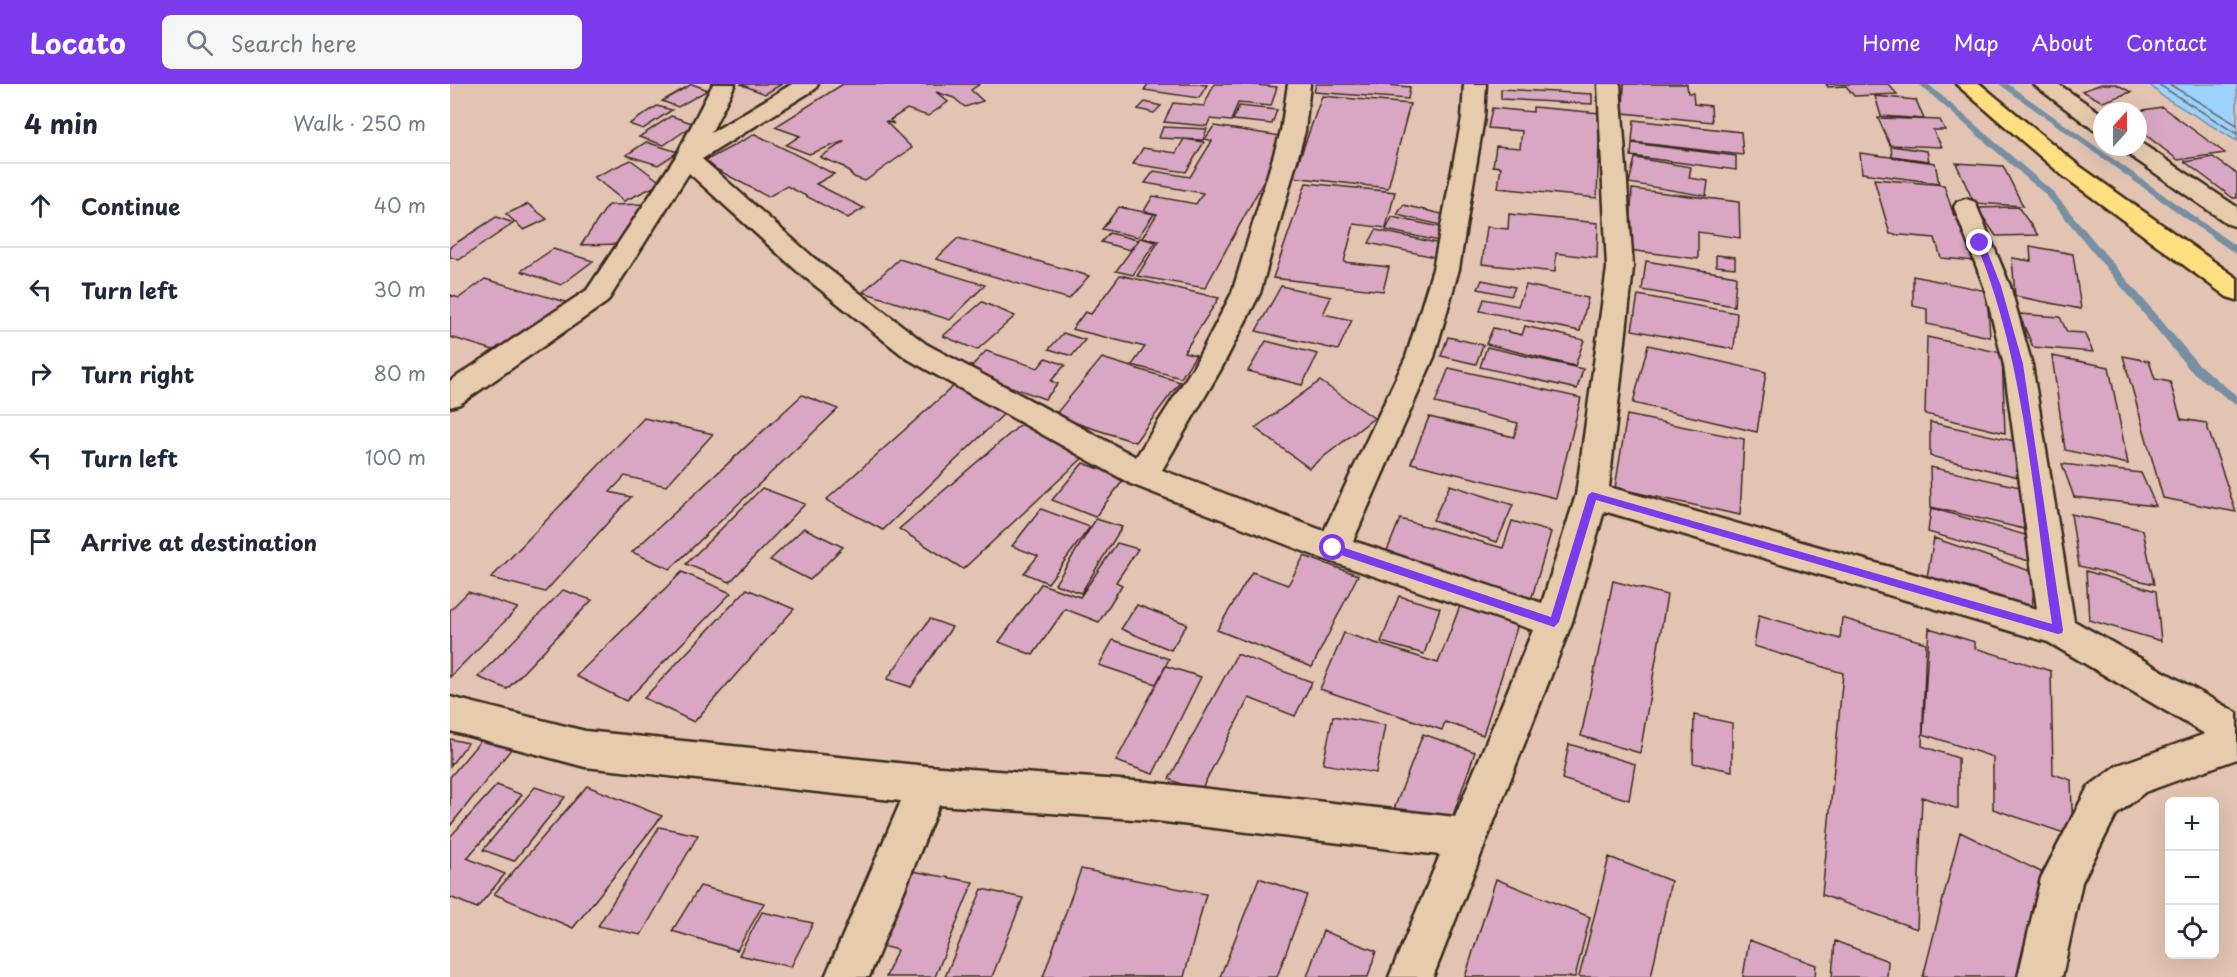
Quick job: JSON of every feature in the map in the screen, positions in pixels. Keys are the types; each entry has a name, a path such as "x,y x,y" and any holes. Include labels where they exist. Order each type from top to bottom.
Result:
{"highway":[{"path":"1967,84 2070,170 2237,291"}],"street":[{"path":"450,396 597,296 687,158 724,84"},
{"path":"687,158 807,84"},
{"path":"1142,475 1207,369 1246,293 1293,131 1299,84"},
{"path":"1333,548 1420,357 1446,269 1473,118 1475,84"},
{"path":"1411,977 1554,622 1592,495 1620,268 1609,84"},
{"path":"2044,84 2093,119"},
{"path":"2146,156 2237,219"},
{"path":"687,158 805,264 916,351 1142,475 1333,548 1554,622"},
{"path":"1966,207 1997,286 2018,364 2058,630"},
{"path":"1592,495 2058,630 2237,733"},
{"path":"450,714 585,749 927,785 1148,801 1466,838"},
{"path":"2040,977 2062,878 2102,801 2132,778 2237,741"},
{"path":"847,977 927,785"}],"water":[{"path":"2149,84 2237,84 2237,141 2162,96"}],"building":[{"path":"692,84 708,90 678,107 662,101"},
{"path":"740,84 782,84 765,94"},
{"path":"843,84 980,84 971,90 983,101 965,107 954,98 936,92 948,102 928,116 907,109 890,120 894,124 885,121 912,148 865,181 854,177 844,167 820,157 845,141 809,154 786,145 800,136 775,127"},
{"path":"1148,84 1207,85 1199,98 1144,90"},
{"path":"1214,84 1277,87 1271,106 1238,103 1231,121 1210,119 1207,126 1164,122 1173,103 1204,106"},
{"path":"1316,84 1377,84 1410,87 1408,99 1314,92"},
{"path":"1624,84 1687,84 1688,93 1693,93 1694,104 1711,106 1712,122 1623,113"},
{"path":"1826,84 1888,84 1897,94 1854,96 1846,86 1828,87"},
{"path":"2102,84 2116,84 2131,92 2103,102 2082,91"},
{"path":"1501,89 1592,94 1592,104 1501,99"},
{"path":"1322,96 1410,104 1388,188 1293,177"},
{"path":"1875,96 1916,100 1924,119 1881,116"},
{"path":"1145,102 1161,106 1154,113 1138,109"},
{"path":"657,106 672,110 643,129 629,124"},
{"path":"1239,106 1277,110 1272,124 1233,120"},
{"path":"1533,107 1600,113 1597,198 1498,188 1501,167 1493,166 1496,146 1520,148 1522,131 1488,128 1492,108 1533,112"},
{"path":"2162,107 2225,153 2178,160 2147,136 2147,109"},
{"path":"671,116 695,124 664,145 639,137"},
{"path":"1878,118 1940,120 1945,130 1933,130 1942,147 1890,145"},
{"path":"1634,120 1741,132 1743,155 1632,142"},
{"path":"1214,126 1288,137 1205,288 1137,276 1159,241 1142,238 1157,214 1144,211 1153,196 1196,204 1203,193 1145,183 1154,171 1190,177 1212,141 1205,139"},
{"path":"1163,127 1207,129 1203,140 1159,138"},
{"path":"755,134 834,174 816,184 864,208 848,218 787,186 768,197 703,162"},
{"path":"1184,139 1204,142 1186,172 1133,164 1143,148 1176,153"},
{"path":"646,142 678,152 658,165 626,155"},
{"path":"1632,143 1736,156 1736,170 1631,156"},
{"path":"1891,146 1927,151 1929,161 1892,156"},
{"path":"1860,153 1935,163 1939,183 1862,173"},
{"path":"2213,157 2237,174 2237,198 2233,198 2185,162"},
{"path":"1635,158 1691,167 1689,178 1708,181 1706,196 1629,183"},
{"path":"631,160 662,183 624,201 594,177"},
{"path":"1956,163 2003,166 2023,206 1974,203"},
{"path":"1874,179 1944,185 1954,216 1960,216 1976,261 1941,258 1935,238 1890,234"},
{"path":"1306,183 1395,192 1386,228 1354,224 1344,262 1389,267 1383,291 1273,278"},
{"path":"1632,189 1739,202 1740,238 1698,232 1698,259 1629,250"},
{"path":"528,204 547,219 524,230 506,214"},
{"path":"648,204 622,244 581,245 608,205"},
{"path":"1403,205 1446,215 1441,225 1397,215"},
{"path":"1119,207 1154,214 1138,237 1102,229"},
{"path":"2018,207 2038,235 1996,236 1977,208"},
{"path":"1509,214 1598,223 1597,258 1556,253 1555,272 1482,264 1487,227 1508,229"},
{"path":"496,217 514,223 459,260 450,257 450,247"},
{"path":"1392,217 1445,228 1439,241 1386,230"},
{"path":"1376,230 1441,244 1434,257 1369,243"},
{"path":"1109,233 1138,240 1130,250 1101,242"},
{"path":"958,238 1089,276 1069,299 936,259"},
{"path":"1140,238 1156,242 1133,275 1116,271"},
{"path":"2030,246 2073,254 2081,309 2015,296 2012,258 2031,261"},
{"path":"553,249 593,261 561,285 521,271"},
{"path":"1716,255 1735,257 1735,268 1716,266"},
{"path":"899,259 985,285 950,320 863,292"},
{"path":"1646,261 1736,276 1734,306 1642,290"},
{"path":"1120,275 1219,298 1184,352 1196,355 1181,378 1132,365 1145,347 1072,329 1085,312 1091,314"},
{"path":"1913,276 1987,291 1990,337 1927,324 1927,309 1913,306"},
{"path":"485,279 573,304 510,355 450,337 450,295 459,298"},
{"path":"1482,280 1515,287 1511,296 1478,289"},
{"path":"1526,285 1588,298 1580,331 1480,311 1484,299 1518,306"},
{"path":"1281,286 1331,297 1323,314 1352,320 1338,350 1256,331"},
{"path":"1638,295 1737,313 1734,349 1632,330"},
{"path":"982,302 1015,316 977,350 943,336"},
{"path":"2019,314 2060,317 2067,332 2084,333 2093,352 2033,347"},
{"path":"1525,326 1584,340 1575,366 1486,344 1493,328 1522,335"},
{"path":"1063,333 1085,340 1072,356 1049,349"},
{"path":"1448,337 1483,345 1476,364 1441,356"},
{"path":"1927,337 2002,353 2005,433 1925,414"},
{"path":"1266,341 1318,354 1302,385 1248,371"},
{"path":"1648,345 1766,372 1757,432 1633,403"},
{"path":"1487,347 1583,369 1577,389 1480,367"},
{"path":"986,351 1038,368 1046,358 1065,365 1051,381 1058,384 1045,399 967,371"},
{"path":"2052,356 2109,367 2128,464 2065,450"},
{"path":"2123,356 2149,361 2155,379 2170,382 2181,419 2206,423 2236,512 2163,498"},
{"path":"1102,358 1180,382 1135,442 1054,416"},
{"path":"1449,368 1581,398 1556,498 1411,463 1429,417 1514,437 1518,423 1435,403"},
{"path":"1320,381 1374,418 1309,468 1255,428"},
{"path":"956,384 1010,408 883,530 826,500"},
{"path":"802,395 838,409 670,569 632,552"},
{"path":"1627,415 1744,439 1740,515 1615,488"},
{"path":"644,418 713,434 666,486 625,476 610,492 631,497 545,592 491,578"},
{"path":"1026,420 1087,454 963,569 899,529"},
{"path":"1930,422 2019,442 2022,478 1930,456"},
{"path":"1083,463 1125,478 1095,517 1052,500"},
{"path":"2062,464 2141,473 2156,506 2074,497"},
{"path":"1930,467 2020,487 2024,529 1931,507"},
{"path":"1450,485 1513,505 1497,542 1433,520"},
{"path":"762,488 805,504 730,582 686,564"},
{"path":"1931,508 2029,536 2029,561 1928,532"},
{"path":"1041,509 1090,527 1048,583 1024,573 1038,556 1012,546"},
{"path":"2071,514 2143,530 2154,584 2079,566"},
{"path":"1096,519 1122,527 1081,593 1055,584"},
{"path":"1400,519 1503,548 1512,521 1551,532 1529,607 1382,563"},
{"path":"804,528 843,547 810,580 770,560"},
{"path":"1934,538 2036,573 2031,614 1927,577"},
{"path":"1117,543 1138,549 1116,582 1122,585 1099,622 1065,609 1033,655 999,642 1041,584 1080,597"},
{"path":"1304,556 1358,575 1312,667 1217,630 1252,572 1288,585"},
{"path":"2086,571 2156,591 2161,641 2089,620"},
{"path":"682,572 731,593 626,701 576,676"},
{"path":"1613,581 1667,595 1640,753 1581,736"},
{"path":"747,589 794,609 694,722 644,698"},
{"path":"563,590 592,600 507,689 478,677"},
{"path":"468,592 518,608 450,677 450,610"},
{"path":"1399,596 1440,608 1424,654 1381,642"},
{"path":"1137,605 1187,624 1171,650 1121,629"},
{"path":"1460,606 1518,624 1483,735 1445,722 1442,730 1320,689 1344,633 1438,663"},
{"path":"1759,615 1840,639 1842,618 1926,643 1922,746 1958,758 1958,809 1922,797 1917,929 1822,895 1843,673 1754,646"},
{"path":"930,619 952,627 911,687 887,679"},
{"path":"1929,628 1975,642 1975,648 2051,671 2053,774 2071,780 2073,836 1993,809 1993,757 1923,734"},
{"path":"1113,640 1169,659 1156,684 1099,665"},
{"path":"1237,654 1312,682 1295,716 1249,698 1200,792 1169,779"},
{"path":"1166,666 1201,677 1153,774 1116,761"},
{"path":"1694,715 1732,723 1732,771 1693,763"},
{"path":"1333,716 1385,725 1376,773 1323,764"},
{"path":"1423,734 1475,752 1448,830 1394,809"},
{"path":"450,739 468,743 450,766"},
{"path":"481,740 512,748 450,826 450,777"},
{"path":"1569,744 1635,764 1629,800 1562,779"},
{"path":"497,785 522,795 467,858 505,874 477,908 450,897 450,837"},
{"path":"587,786 662,816 573,928 494,894"},
{"path":"535,787 565,797 514,861 483,850"},
{"path":"659,827 698,835 641,935 598,926"},
{"path":"1960,832 2047,875 2028,977 1923,977"},
{"path":"1609,857 1671,881 1651,977 1579,977"},
{"path":"1081,869 1206,894 1184,977 1043,977"},
{"path":"912,871 973,882 935,977 886,977 897,950 878,945"},
{"path":"1259,878 1307,895 1277,977 1220,977"},
{"path":"1496,879 1590,917 1575,977 1465,977"},
{"path":"700,886 764,903 737,950 672,931"},
{"path":"982,889 1023,898 992,977 945,977"},
{"path":"762,912 813,923 791,967 739,955"},
{"path":"1323,931 1376,951 1368,977 1307,977"},
{"path":"1749,940 1816,965 1815,977 1743,977"},
{"path":"1835,941 1888,961 1887,977 1832,977"}],"waterway":[{"path":"1923,84 2049,193 2194,367 2237,402"},
{"path":"2003,84 2237,252"}],"route":[{"path":"1333,548 1554,622 1592,495 2058,630 2018,364 1997,286 1980,243"}]}
